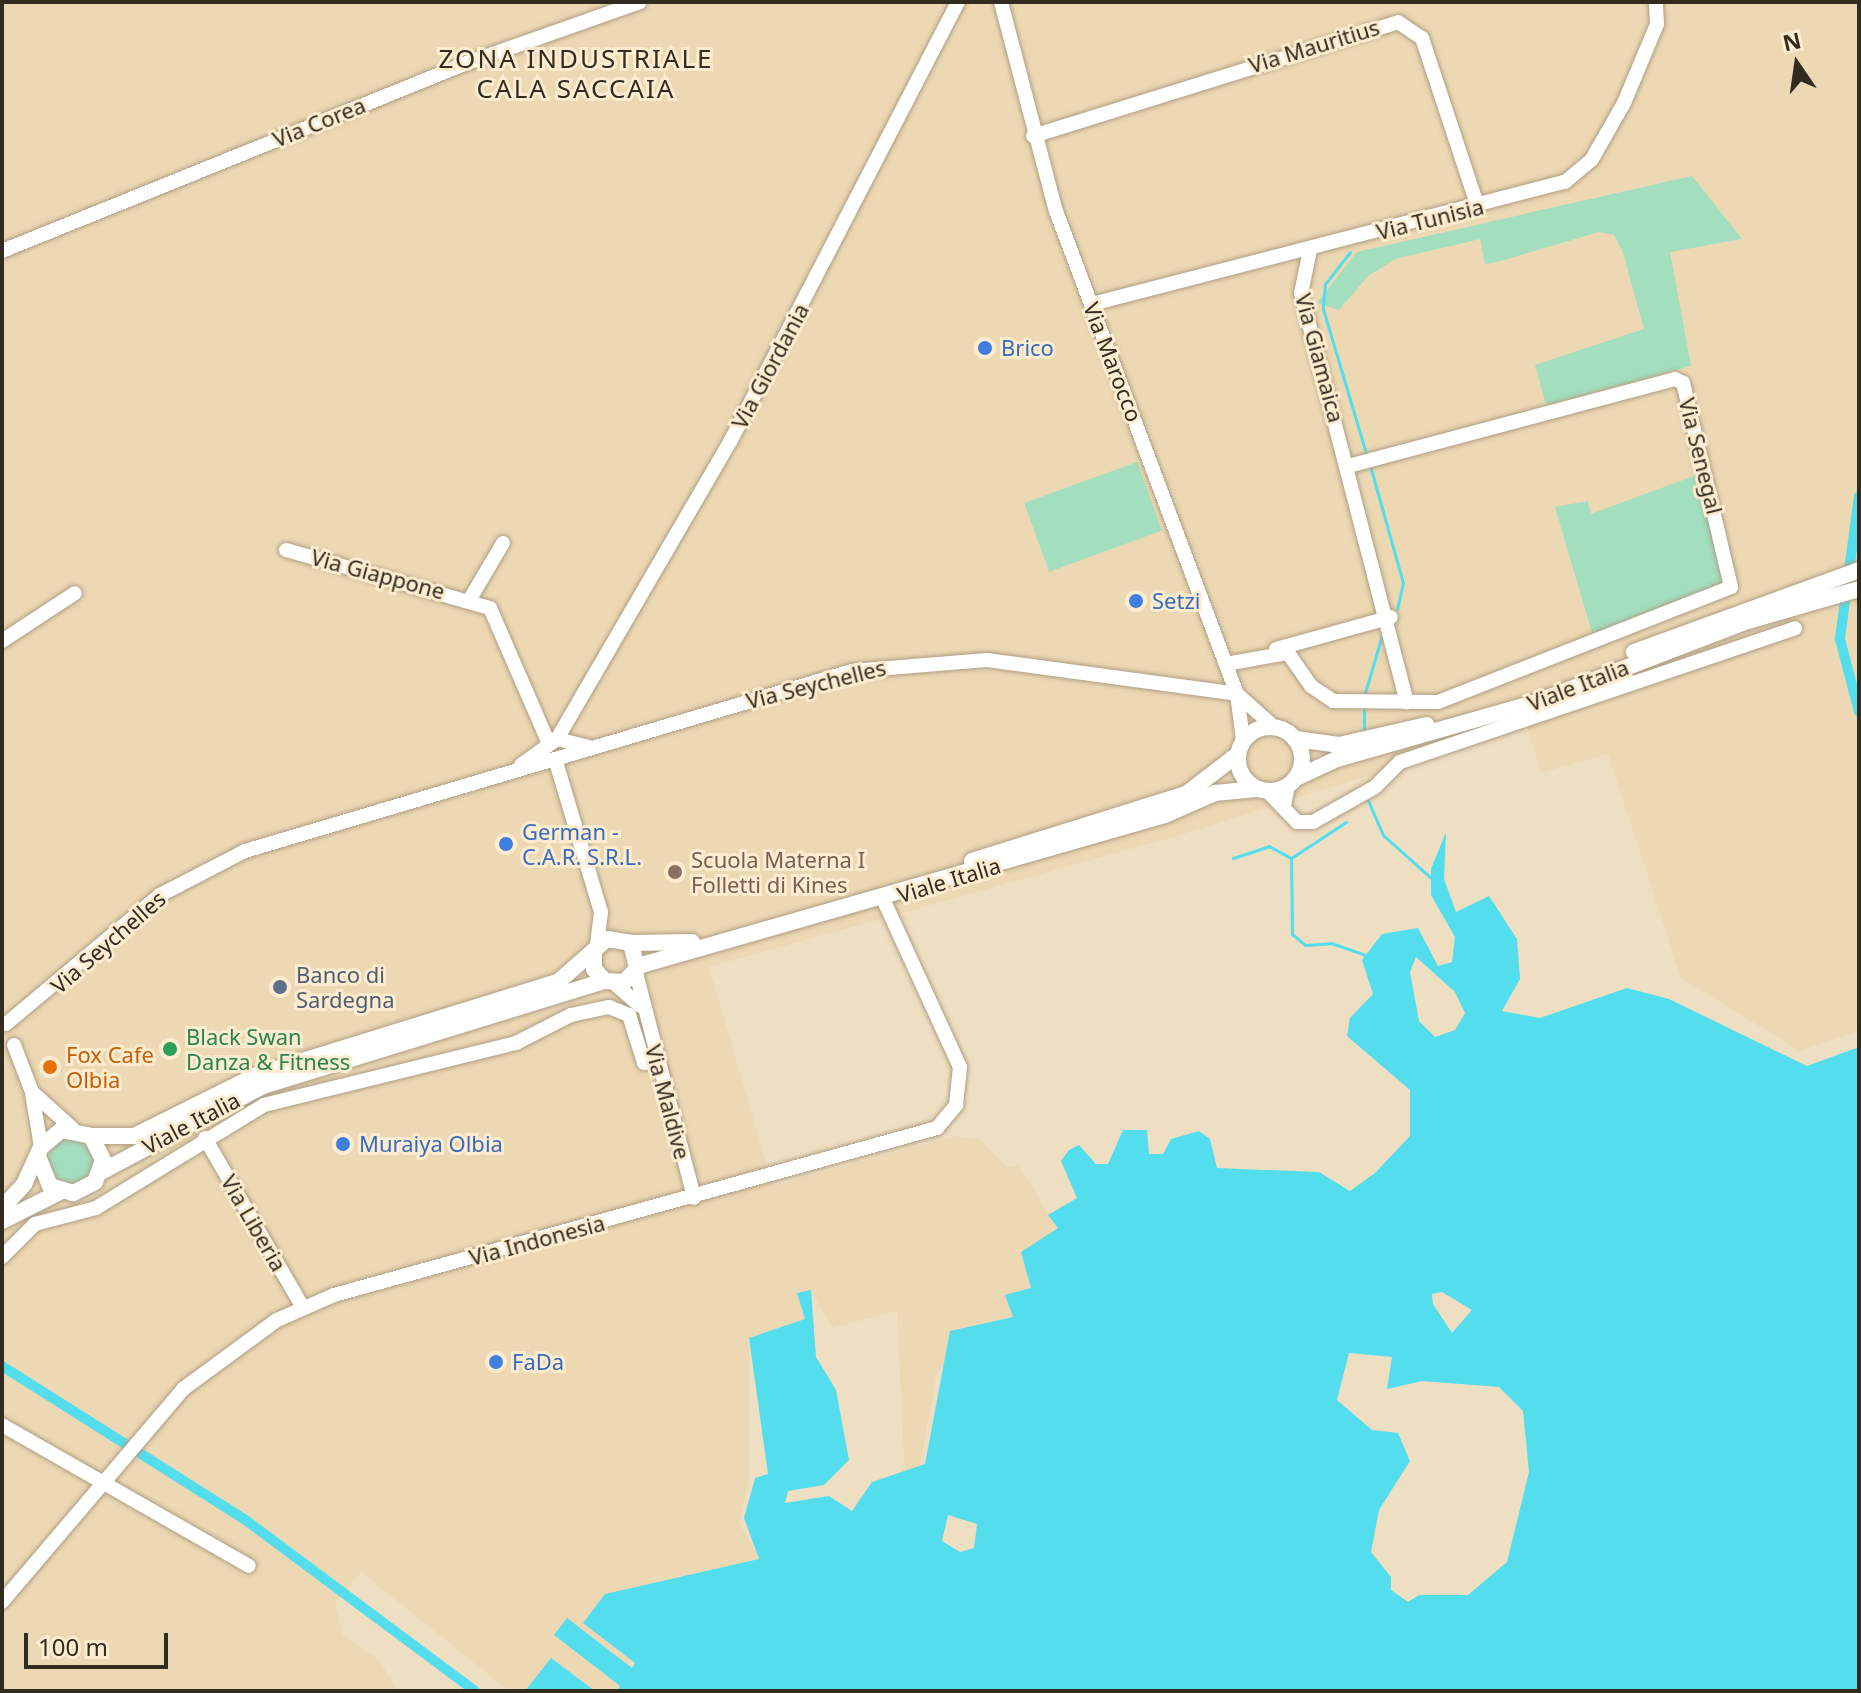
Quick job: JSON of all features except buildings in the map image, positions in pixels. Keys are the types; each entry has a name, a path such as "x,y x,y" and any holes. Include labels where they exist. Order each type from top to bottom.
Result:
{"main road":[{"name":"Viale Italia","path":"1296,739 1339,745 1414,729 1530,693 1822,579 1859,570"},
{"name":"Viale Italia","path":"1292,782 1337,759 1534,703 1823,598 1859,589"},
{"path":"1273,726 1296,739 1302,759 1292,782 1262,790 1241,775 1240,748 1273,726"},
{"name":"Viale Italia","path":"91,1136 134,1136 257,1075 558,982 595,949 624,940 678,945 734,933 1162,803 1203,786 1240,748"},
{"name":"Viale Italia","path":"101,1172 263,1086 610,982 637,969 1165,815 1215,793 1262,790"},
{"path":"624,940 637,969"},
{"path":"595,949 594,969 610,982"},
{"path":"2,1208 39,1151 72,1128 91,1136 101,1172 85,1190 60,1192 2,1221"},
{"path":"39,1151 43,1179 60,1192"}],"street":[{"name":"Via Corea","path":"2,251 588,9 640,2"},
{"name":"Via Giordania","path":"559,751 563,720 731,440 958,2"},
{"name":"Via Marocco","path":"1001,2 1033,136 1237,694 1240,748"},
{"name":"Via Marocco","path":"1005,24 1011,2"},
{"name":"Via Tunisia","path":"1092,304 1478,207 1565,182 1592,159 1650,42 1656,2"},
{"name":"Via Mauritius","path":"1033,136 1398,22 1422,38 1478,207"},
{"name":"Via Giamaica","path":"1310,250 1301,293 1349,466"},
{"name":"Via Senegal","path":"1272,650 1296,658 1320,695 1364,703 1407,703 1480,691 1724,594 1731,579 1683,383 1675,379 1349,466"},
{"path":"1349,466 1391,617 1407,703"},
{"name":"Via Giappone","path":"470,599 503,543"},
{"name":"Via Giappone","path":"286,550 470,599 490,608 540,720 559,751"},
{"path":"2,641 75,593"},
{"path":"1226,664 1391,617"},
{"path":"1262,790 1284,806 1297,822 1313,822 1366,792 1400,762 1795,628"},
{"name":"Via Seychelles","path":"6,1035 132,916 206,868 514,770 559,751 591,747 852,671 920,660 987,660 1237,694"},
{"name":"Via Marocco","path":"1237,694 1273,726"},
{"path":"540,720 563,720"},
{"path":"559,751 563,783 601,912 624,940"},
{"path":"1284,806 1292,782"},
{"name":"Via Indonesia","path":"2,1602 142,1437 234,1346 303,1308 908,1140 949,1116 962,1083 956,1055 883,899"},
{"path":"595,949 601,912"},
{"name":"Via Maldive","path":"637,969 640,1006 658,1061 694,1198"},
{"path":"610,982 640,1006"},
{"path":"2,1257 35,1224 96,1208 205,1138 264,1105 358,1077 384,1079 616,1006 629,1015 644,1063 658,1061"},
{"path":"6,1035 32,1092 72,1128"},
{"path":"32,1092 39,1151"},
{"name":"Via Liberia","path":"205,1138 303,1308"},
{"path":"2,1425 249,1566"}],"shaded area":[{"path":"2,2 1859,2 1859,1031 1800,1051 1681,978 1608,754 1541,773 1527,726 1177,836 709,967 773,1186 955,1136 981,1140 1007,1168 1018,1165 1058,1228 1013,1318 937,1372 919,1471 905,1475 897,1311 832,1328 811,1290 798,1293 805,1319 749,1338 749,1480 739,1523 760,1559 605,1594 632,1669 567,1618 554,1636 621,1687 617,1691 595,1691 551,1658 525,1691 509,1691 361,1572 335,1604 343,1636 378,1659 399,1691 2,1691"}],"green space":[{"path":"1692,176 1742,239 1670,252 1691,366 1546,405 1535,365 1644,329 1623,253 1614,235 1599,232 1485,264 1480,239 1395,259 1368,276 1339,310 1317,303 1357,252"},
{"path":"1137,462 1162,531 1049,572 1024,503"},
{"path":"1702,473 1729,583 1593,636 1555,507 1588,501 1591,514"},
{"path":"70,1139 85,1146 92,1161 85,1176 70,1183 55,1176 48,1161 55,1146"}],"water":[{"path":"1446,832 1444,879 1456,912 1489,896 1517,939 1520,979 1502,1011 1540,1018 1627,988 1669,999 1807,1066 1859,1047 1859,1691 617,1691 620,1686 554,1635 567,1618 632,1668 635,1663 583,1623 605,1594 759,1559 744,1518 755,1478 768,1474 749,1338 805,1319 797,1293 811,1290 816,1357 836,1390 849,1460 824,1485 788,1491 785,1503 829,1496 852,1511 872,1482 925,1464 950,1331 1013,1317 1005,1295 1031,1288 1021,1252 1058,1228 1048,1215 1077,1198 1061,1161 1069,1150 1079,1145 1096,1164 1108,1164 1123,1130 1147,1130 1149,1154 1163,1154 1171,1139 1199,1131 1210,1139 1217,1168 1319,1172 1350,1191 1375,1173 1410,1136 1410,1090 1347,1036 1350,1018 1373,994 1362,960 1382,934 1418,928 1438,966 1452,962 1455,937 1431,895 1431,869","holes":["1416,957 1455,992 1465,1013 1455,1030 1435,1037 1419,1021 1410,972","1442,1292 1472,1310 1452,1333 1433,1304 1432,1294","1349,1353 1392,1357 1387,1389 1422,1381 1499,1387 1523,1411 1529,1472 1507,1562 1468,1595 1419,1595 1408,1602 1391,1590 1391,1577 1371,1552 1379,1510 1410,1461 1398,1433 1372,1430 1337,1400","948,1515 977,1524 974,1548 960,1552 942,1541"]},
{"path":"551,1658 595,1691 525,1691"}],"waterway":[{"path":"1350,252 1325,284 1323,309 1366,453"},
{"path":"1371,469 1403,583 1397,609"},
{"path":"1859,496 1840,639 1859,712"},
{"path":"1364,696 1383,632"},
{"path":"1364,708 1364,729"},
{"path":"1366,796 1383,835 1431,878"},
{"path":"1346,822 1291,858 1292,934 1305,945 1331,943 1366,955"},
{"path":"1233,858 1269,846 1291,858"},
{"path":"2,1366 247,1521 475,1691"}],"place":[{"name":"Brico","path":"985,348"},
{"name":"Setzi","path":"1136,601"},
{"name":"German - C.A.R. S.R.L.","path":"506,844"},
{"name":"Scuola Materna I Folletti di Kines","path":"675,872"},
{"name":"Banco di Sardegna","path":"280,987"},
{"name":"Black Swan Danza & Fitness","path":"170,1049"},
{"name":"Fox Cafe Olbia","path":"50,1067"},
{"name":"Muraiya Olbia","path":"343,1144"},
{"name":"FaDa","path":"496,1362"}],"district":[{"name":"ZONA INDUSTRIALE CALA SACCAIA","path":"576,74"}]}
